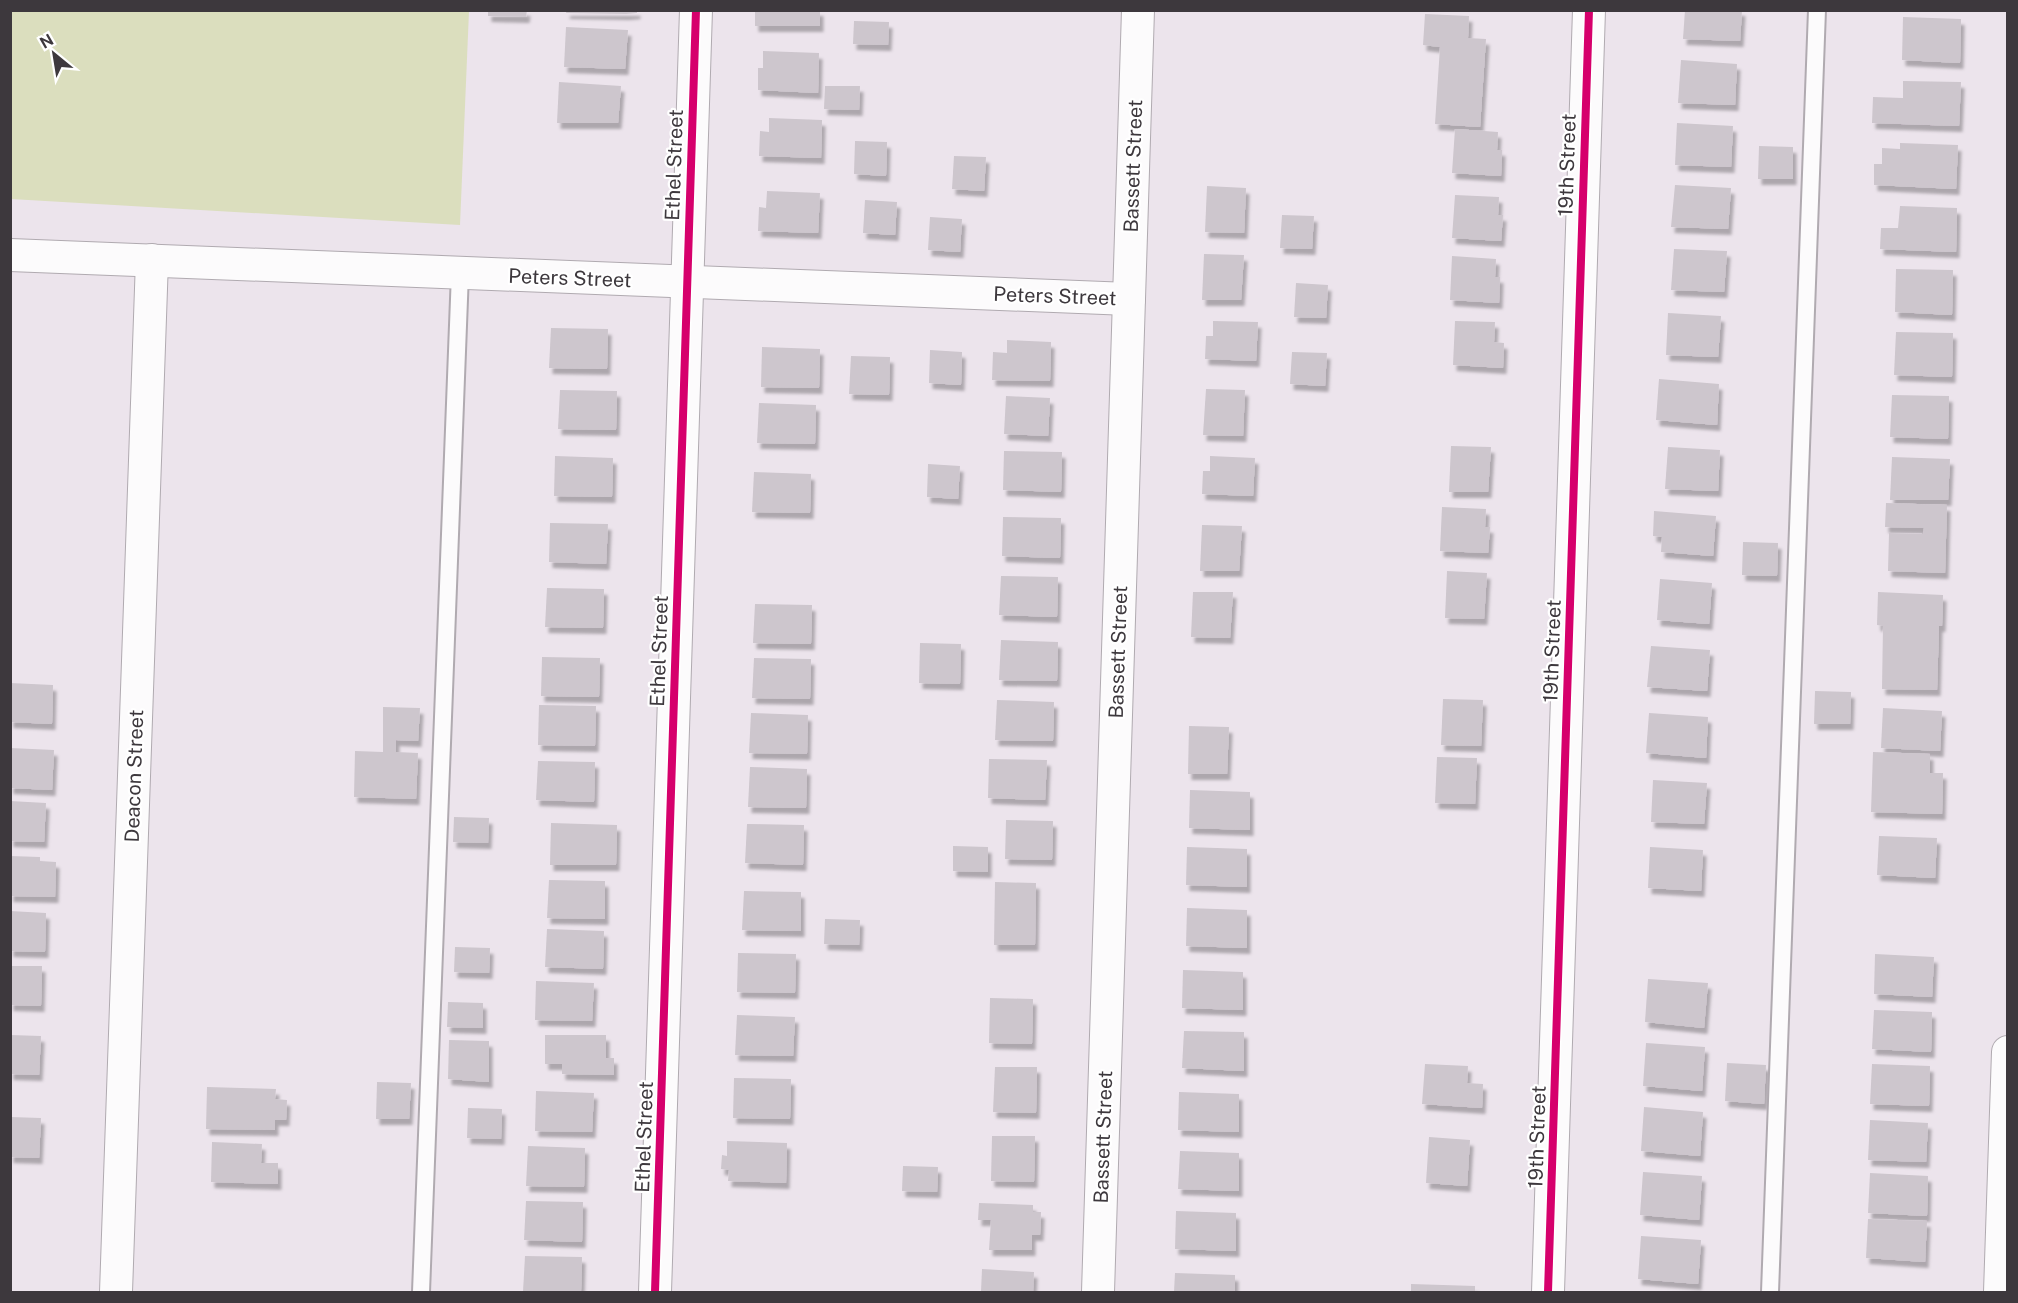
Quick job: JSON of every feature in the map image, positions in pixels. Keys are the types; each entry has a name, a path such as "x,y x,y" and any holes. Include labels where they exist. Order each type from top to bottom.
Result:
{"street":[{"name":"Ethel Street","path":"655,1293 696,10"},
{"name":"Bassett Street","path":"1098,1293 1138,10"},
{"name":"19th Street","path":"1548,1293 1589,10"},
{"name":"Peters Street","path":"10,255 1129,299"},
{"name":"Deacon Street","path":"116,1293 152,260"},
{"path":"2000,1293 2007,1052"}],"lane":[{"path":"1770,1293 1816,10"},
{"path":"422,1293 460,273"}],"green space":[{"path":"10,11 469,11 460,225 11,199"}],"building":[{"path":"488,10 527,10 526,17 488,16"},
{"path":"567,10 637,10 637,13 566,13"},
{"path":"755,10 820,10 820,26 755,26"},
{"path":"1685,10 1742,10 1740,41 1683,39"},
{"path":"1425,14 1469,16 1468,38 1486,39 1480,127 1435,124 1440,47 1423,45"},
{"path":"1903,17 1961,19 1960,63 1902,60"},
{"path":"854,21 889,22 888,45 853,44"},
{"path":"566,27 628,30 625,69 564,67"},
{"path":"763,51 819,53 818,93 758,90 758,68 763,68"},
{"path":"1681,60 1737,64 1735,105 1678,103"},
{"path":"1903,81 1961,82 1959,126 1872,123 1873,97 1903,98"},
{"path":"559,82 621,86 618,123 557,123"},
{"path":"825,86 860,86 859,110 824,109"},
{"path":"769,118 822,120 821,158 759,156 760,131 769,132"},
{"path":"1677,123 1733,126 1731,167 1675,165"},
{"path":"1455,129 1498,132 1497,150 1502,150 1501,176 1452,173"},
{"path":"855,141 887,142 886,176 854,174"},
{"path":"1900,143 1958,145 1956,189 1874,185 1874,164 1882,164 1882,148 1900,149"},
{"path":"1759,146 1793,147 1793,179 1758,179"},
{"path":"954,156 986,157 984,191 952,189"},
{"path":"1675,185 1731,188 1728,229 1671,227"},
{"path":"1207,186 1246,188 1244,233 1205,232"},
{"path":"767,191 820,193 818,233 758,231 759,207 766,208"},
{"path":"1455,195 1499,197 1498,215 1503,215 1501,241 1452,238"},
{"path":"865,200 897,202 895,235 863,233"},
{"path":"1900,206 1957,208 1956,252 1880,249 1881,228 1898,228"},
{"path":"1282,215 1314,216 1312,249 1280,248"},
{"path":"930,217 962,219 960,252 928,250"},
{"path":"1674,249 1727,251 1724,292 1671,290"},
{"path":"1204,254 1244,255 1241,300 1202,300"},
{"path":"1452,256 1496,259 1495,277 1500,277 1499,303 1450,300"},
{"path":"1896,269 1953,270 1952,315 1895,312"},
{"path":"1296,283 1328,285 1326,318 1294,317"},
{"path":"1668,313 1721,316 1718,357 1666,355"},
{"path":"1213,321 1258,322 1256,361 1205,359 1206,336 1213,336"},
{"path":"1455,321 1495,322 1494,342 1504,343 1503,368 1453,365"},
{"path":"551,328 608,329 607,369 549,368"},
{"path":"1896,332 1953,333 1952,377 1894,375"},
{"path":"1007,340 1051,342 1050,381 992,380 993,352 1007,353"},
{"path":"762,347 820,349 819,388 761,387"},
{"path":"930,350 962,352 961,385 929,383"},
{"path":"1292,352 1327,353 1325,386 1290,384"},
{"path":"851,356 890,357 889,395 849,394"},
{"path":"1659,379 1719,384 1717,425 1656,420"},
{"path":"1206,389 1245,390 1243,436 1203,435"},
{"path":"560,390 617,391 616,430 558,429"},
{"path":"1892,395 1949,396 1948,439 1890,437"},
{"path":"1006,396 1050,398 1048,436 1004,434"},
{"path":"759,403 816,405 815,444 757,443"},
{"path":"1451,446 1491,447 1488,492 1449,492"},
{"path":"1668,447 1720,450 1718,491 1665,489"},
{"path":"1004,451 1062,452 1061,492 1003,490"},
{"path":"555,456 613,458 612,497 554,496"},
{"path":"1210,456 1255,458 1253,496 1202,494 1203,471 1210,471"},
{"path":"1892,457 1950,459 1948,500 1890,500"},
{"path":"928,464 960,466 958,499 927,497"},
{"path":"754,472 811,474 810,513 752,512"},
{"path":"1886,503 1947,505 1945,573 1888,571 1889,533 1923,534 1924,528 1885,527"},
{"path":"1442,507 1486,509 1485,527 1490,527 1488,553 1440,551"},
{"path":"1654,511 1716,516 1713,556 1661,552 1662,537 1653,536"},
{"path":"1003,517 1061,518 1060,558 1002,556"},
{"path":"550,523 608,524 606,564 549,562"},
{"path":"1202,525 1242,526 1239,571 1200,571"},
{"path":"1743,542 1778,543 1777,576 1742,575"},
{"path":"1447,571 1487,573 1484,619 1445,618"},
{"path":"1001,576 1058,577 1057,617 999,615"},
{"path":"1660,579 1712,583 1709,624 1657,620"},
{"path":"547,588 604,589 603,628 545,627"},
{"path":"1193,592 1233,592 1230,638 1191,637"},
{"path":"1878,592 1943,595 1942,626 1939,626 1937,690 1882,689 1883,626 1877,625"},
{"path":"755,604 812,605 811,644 753,643"},
{"path":"1001,640 1058,642 1057,681 999,680"},
{"path":"920,643 961,644 960,684 919,683"},
{"path":"1651,646 1710,650 1707,691 1647,687"},
{"path":"542,657 600,658 599,697 541,696"},
{"path":"754,658 811,659 810,699 752,698"},
{"path":"10,683 53,685 52,724 10,722"},
{"path":"1815,691 1851,692 1850,724 1814,724"},
{"path":"1443,699 1483,700 1481,746 1441,745"},
{"path":"997,700 1054,702 1053,741 995,740"},
{"path":"539,705 596,706 595,746 538,745"},
{"path":"383,707 420,708 418,741 396,740 396,752 418,753 416,799 354,797 355,751 383,752"},
{"path":"1883,708 1942,711 1940,751 1881,748"},
{"path":"751,713 808,715 807,754 749,753"},
{"path":"1649,713 1708,717 1706,758 1646,753"},
{"path":"1189,726 1229,727 1227,774 1188,774"},
{"path":"10,748 54,750 52,790 10,788"},
{"path":"1873,752 1930,754 1930,773 1943,773 1942,814 1871,812"},
{"path":"1437,757 1477,758 1475,804 1435,803"},
{"path":"989,759 1047,760 1045,800 988,798"},
{"path":"538,761 595,762 594,802 536,800"},
{"path":"750,767 807,769 806,808 748,807"},
{"path":"1653,780 1707,783 1704,824 1651,822"},
{"path":"1190,790 1250,792 1250,830 1189,828"},
{"path":"10,801 46,803 44,842 10,841"},
{"path":"454,817 489,818 488,843 453,842"},
{"path":"1006,820 1053,821 1052,860 1005,859"},
{"path":"551,823 617,825 616,865 550,865"},
{"path":"747,824 804,825 803,865 745,863"},
{"path":"1879,836 1937,838 1935,878 1877,875"},
{"path":"953,846 988,847 988,872 953,871"},
{"path":"1187,847 1247,849 1247,887 1186,885"},
{"path":"1650,847 1703,850 1701,891 1648,888"},
{"path":"10,856 40,857 40,861 56,862 55,897 10,896"},
{"path":"549,880 605,881 605,919 547,918"},
{"path":"995,882 1036,883 1035,945 994,945"},
{"path":"744,891 801,892 801,931 742,930"},
{"path":"1187,908 1247,910 1247,948 1186,946"},
{"path":"10,911 46,913 45,952 10,951"},
{"path":"825,919 860,920 859,945 824,944"},
{"path":"547,929 604,931 603,969 545,967"},
{"path":"455,947 490,948 489,973 454,972"},
{"path":"738,953 796,954 795,993 737,992"},
{"path":"1875,954 1934,957 1932,997 1874,994"},
{"path":"10,966 42,966 41,1006 10,1005"},
{"path":"1183,970 1243,972 1243,1010 1182,1008"},
{"path":"1648,979 1708,983 1704,1028 1645,1022"},
{"path":"536,981 594,983 592,1021 535,1020"},
{"path":"990,998 1033,999 1032,1044 989,1043"},
{"path":"448,1002 483,1003 483,1028 447,1027"},
{"path":"1874,1010 1932,1012 1931,1052 1872,1049"},
{"path":"737,1015 795,1017 793,1056 735,1055"},
{"path":"1184,1031 1244,1032 1244,1071 1182,1068"},
{"path":"10,1035 41,1036 39,1075 10,1074"},
{"path":"545,1035 606,1035 606,1058 614,1058 614,1075 562,1074 562,1064 545,1064"},
{"path":"449,1040 489,1041 489,1082 448,1079"},
{"path":"1646,1043 1705,1047 1702,1091 1643,1086"},
{"path":"1727,1063 1766,1065 1764,1104 1725,1101"},
{"path":"1425,1064 1468,1066 1467,1083 1483,1084 1482,1108 1422,1104"},
{"path":"1872,1064 1930,1066 1929,1106 1870,1104"},
{"path":"995,1067 1037,1067 1036,1113 993,1112"},
{"path":"734,1078 791,1079 790,1119 733,1118"},
{"path":"377,1082 411,1083 409,1119 376,1119"},
{"path":"207,1087 276,1089 275,1099 287,1100 286,1120 275,1120 275,1130 206,1129"},
{"path":"536,1091 594,1093 592,1132 535,1131"},
{"path":"1179,1092 1239,1094 1239,1132 1178,1130"},
{"path":"1644,1107 1703,1112 1700,1156 1641,1151"},
{"path":"468,1108 502,1109 501,1139 467,1138"},
{"path":"10,1117 41,1118 39,1158 10,1157"},
{"path":"1870,1120 1928,1123 1926,1162 1868,1160"},
{"path":"992,1136 1035,1136 1034,1182 991,1181"},
{"path":"1429,1137 1470,1140 1467,1186 1426,1183"},
{"path":"727,1141 787,1143 786,1183 728,1181 729,1170 721,1169 722,1155 727,1156"},
{"path":"212,1142 262,1144 261,1163 278,1163 278,1184 211,1182"},
{"path":"528,1146 585,1148 584,1187 526,1186"},
{"path":"1180,1151 1239,1153 1239,1191 1178,1189"},
{"path":"903,1166 938,1167 937,1192 902,1191"},
{"path":"1643,1172 1702,1176 1699,1220 1640,1215"},
{"path":"1870,1173 1928,1176 1927,1216 1868,1213"},
{"path":"526,1201 583,1202 582,1242 524,1240"},
{"path":"979,1203 1033,1205 1033,1212 1041,1212 1040,1235 1032,1235 1032,1250 989,1250 991,1220 978,1220"},
{"path":"1176,1211 1236,1213 1236,1251 1175,1249"},
{"path":"1868,1219 1927,1221 1925,1262 1866,1258"},
{"path":"1641,1236 1701,1240 1698,1284 1638,1279"},
{"path":"525,1256 582,1257 581,1292 523,1292"},
{"path":"982,1269 1034,1272 1033,1292 981,1292"},
{"path":"1175,1273 1235,1275 1235,1292 1174,1292"},
{"path":"1411,1284 1475,1286 1475,1292 1411,1292"}],"cycle path":[{"path":"655,1292 696,10"},
{"path":"1548,1292 1589,10"}]}
